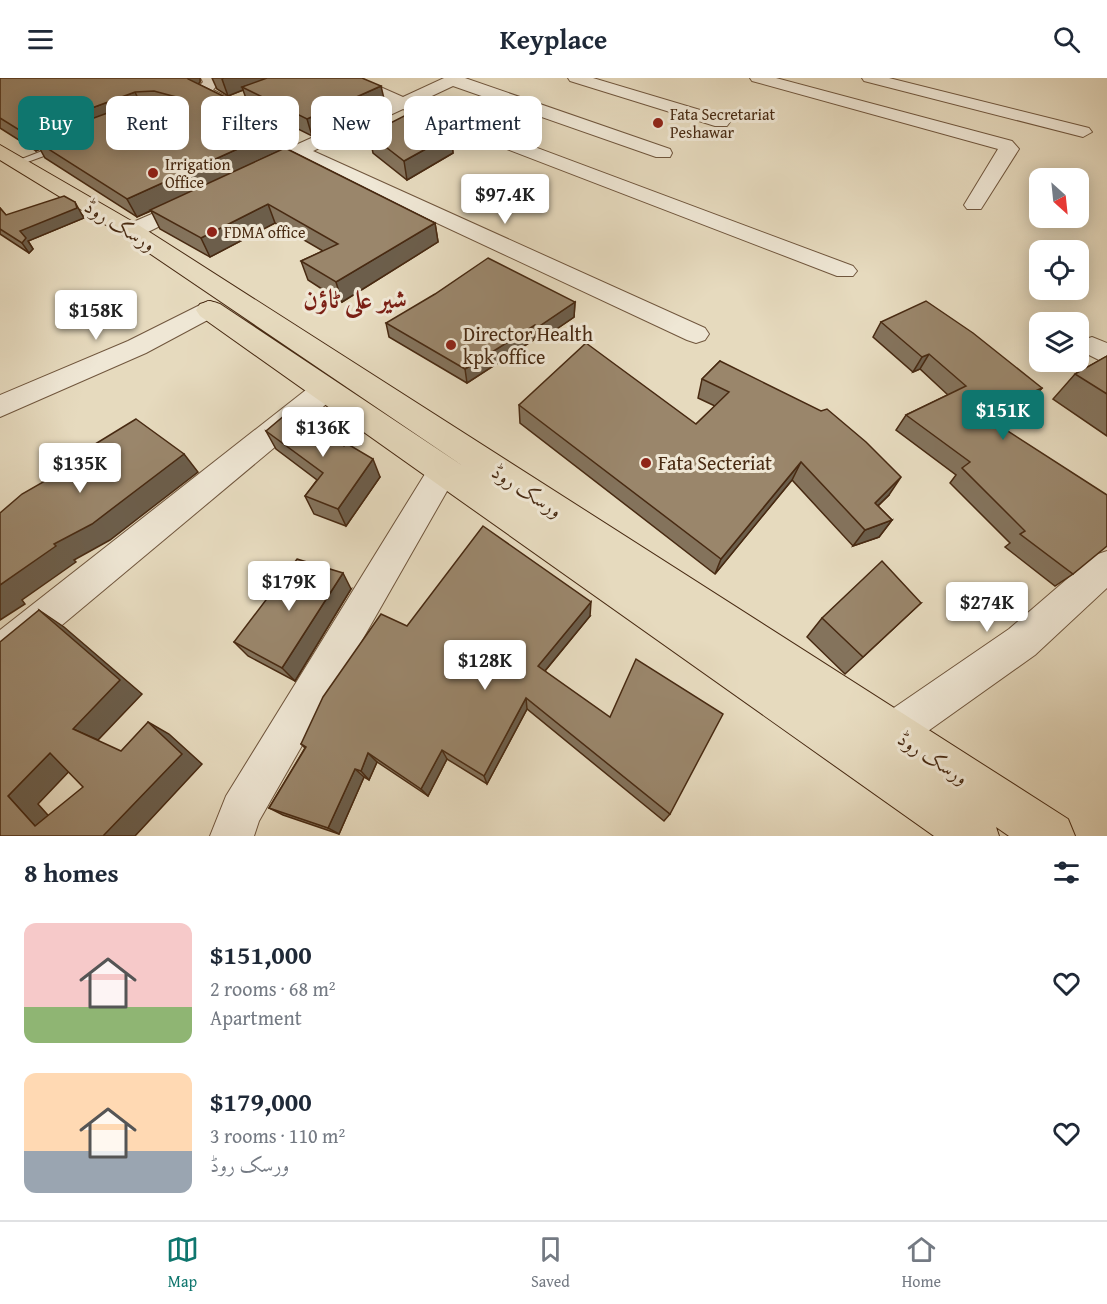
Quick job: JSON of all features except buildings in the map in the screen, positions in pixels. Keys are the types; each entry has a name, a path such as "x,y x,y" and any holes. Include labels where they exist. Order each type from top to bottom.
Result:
{"main road":[{"name":"ورسک روڈ","path":"5,158 120,237 893,732 1050,836"},
{"name":"ورسک روڈ","path":"120,237 208,309 975,836"}],"street":[{"path":"209,78 211,83 202,91 212,96"},
{"path":"347,78 403,103 845,271"},
{"path":"576,78 607,84 721,122"},
{"path":"758,78 1009,147 1010,149 974,205"},
{"path":"872,78 1083,132"},
{"path":"905,117 941,78"},
{"path":"299,144 403,103 454,79 663,153"},
{"path":"560,118 584,103 607,84"},
{"path":"299,144 696,334"},
{"path":"266,166 289,150"},
{"path":"120,237 204,196"},
{"path":"0,407 137,347 208,309"},
{"path":"0,653 326,389"},
{"path":"232,836 241,811 444,470"},
{"path":"893,732 1022,642 1107,566"}],"lane":[{"path":"5,158 39,150"}],"place":[{"name":"Fata Secretariat Peshawar","path":"658,123"},
{"name":"Irrigation Office","path":"153,173"},
{"name":"FDMA office","path":"212,232"},
{"name":"Director Health kpk office","path":"451,345"},
{"name":"Fata Secteriat","path":"646,463"}],"district":[{"name":"شیر علی ٹاؤن","path":"355,299"}]}
